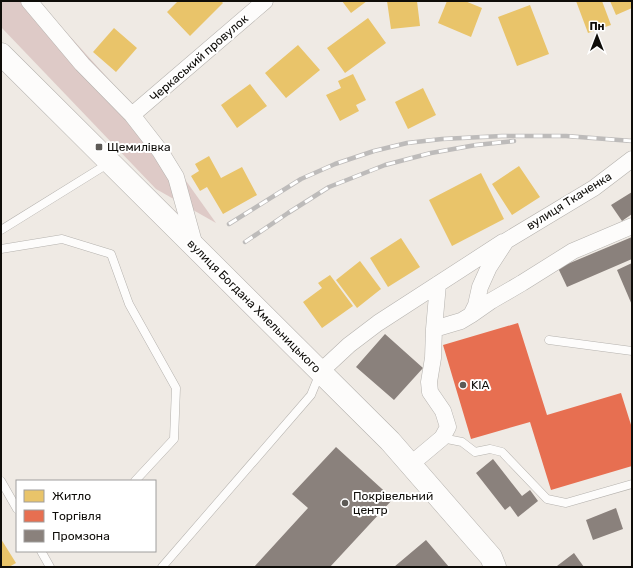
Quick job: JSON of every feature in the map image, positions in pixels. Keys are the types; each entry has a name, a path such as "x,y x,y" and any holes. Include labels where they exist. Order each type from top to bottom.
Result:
{"main road":[{"name":"вулиця Богдана Хмельницького","path":"1,54 390,441 411,464 491,562"}],"street":[{"path":"29,1 82,64 132,115 160,151 176,177 196,248"},
{"name":"Черкаський провулок","path":"132,115 265,1"},
{"name":"вулиця Ткаченка","path":"320,372 349,345 378,323 506,240 594,188 632,159"},
{"path":"434,328 461,320 471,315 491,301 573,251 632,226"},
{"name":"вулиця Ткаченка","path":"471,315 476,305 480,287 489,267 506,240"},
{"path":"411,464 442,438 448,427 443,411 430,392 429,387 433,358 438,284"}],"lane":[{"path":"1,230 110,163"},
{"path":"1,250 62,239 111,254 129,304 176,388 174,439 136,480"},
{"path":"549,340 632,351"},
{"path":"162,567 311,395 320,372"},
{"path":"442,438 462,442 475,452 490,449 502,452 547,499 566,504 632,484"},
{"path":"1,481 16,507"},
{"path":"42,552 50,567"}],"shaded area":[{"path":"1,1 38,1 132,105 216,223 156,189 1,27"}],"building: Житло":[{"path":"178,1 221,1 223,3 190,36 167,12"},
{"path":"342,1 367,1 351,13"},
{"path":"387,1 417,1 420,26 391,29"},
{"path":"447,1 465,1 482,8 471,37 438,23"},
{"path":"576,1 602,1 611,25 588,33"},
{"path":"610,1 632,1 632,8 616,15"},
{"path":"530,5 549,54 517,66 498,17"},
{"path":"368,18 386,43 345,73 327,48"},
{"path":"114,28 137,48 116,72 93,52"},
{"path":"298,45 320,70 286,98 265,73"},
{"path":"353,74 366,100 356,105 359,111 340,121 326,95 341,88 338,81"},
{"path":"250,84 267,106 237,128 221,105"},
{"path":"423,88 436,115 408,129 395,102"},
{"path":"209,156 221,178 242,167 257,195 223,214 207,187 200,191 191,176 199,171 195,164"},
{"path":"519,166 540,197 512,215 492,184"},
{"path":"481,173 504,219 452,246 429,200"},
{"path":"401,238 420,267 388,287 370,258"},
{"path":"360,261 381,289 357,308 336,280"},
{"path":"330,275 353,306 322,328 303,302 322,288 318,283"},
{"path":"1,539 16,563 9,567 1,567"}],"building: Торгівля":[{"path":"518,323 547,415 621,393 632,428 632,466 551,490 530,422 471,439 443,345"}],"building: Промзона":[{"path":"632,192 632,214 622,221 611,205"},
{"path":"632,237 632,259 567,287 558,268"},
{"path":"632,263 632,305 617,270"},
{"path":"385,334 423,368 394,400 356,367"},
{"name":"Покрівельний центр","path":"336,447 393,499 330,567 254,567 308,508 292,494"},
{"path":"493,459 522,496 530,490 538,501 518,517 510,506 505,510 476,473"},
{"path":"616,508 623,529 593,540 586,520"},
{"path":"426,540 449,567 394,567"},
{"path":"574,553 584,567 557,567 557,566"}],"railway":[{"path":"229,224 301,179 335,164 374,151 407,143 442,139 502,136 566,136 632,141"},
{"path":"245,242 329,187 385,165 431,153 476,145 514,141"}],"place":[{"name":"Щемилівка","path":"99,147"},
{"name":"KIA","path":"463,385"},
{"name":"Покрівельний центр","path":"345,503"}]}
